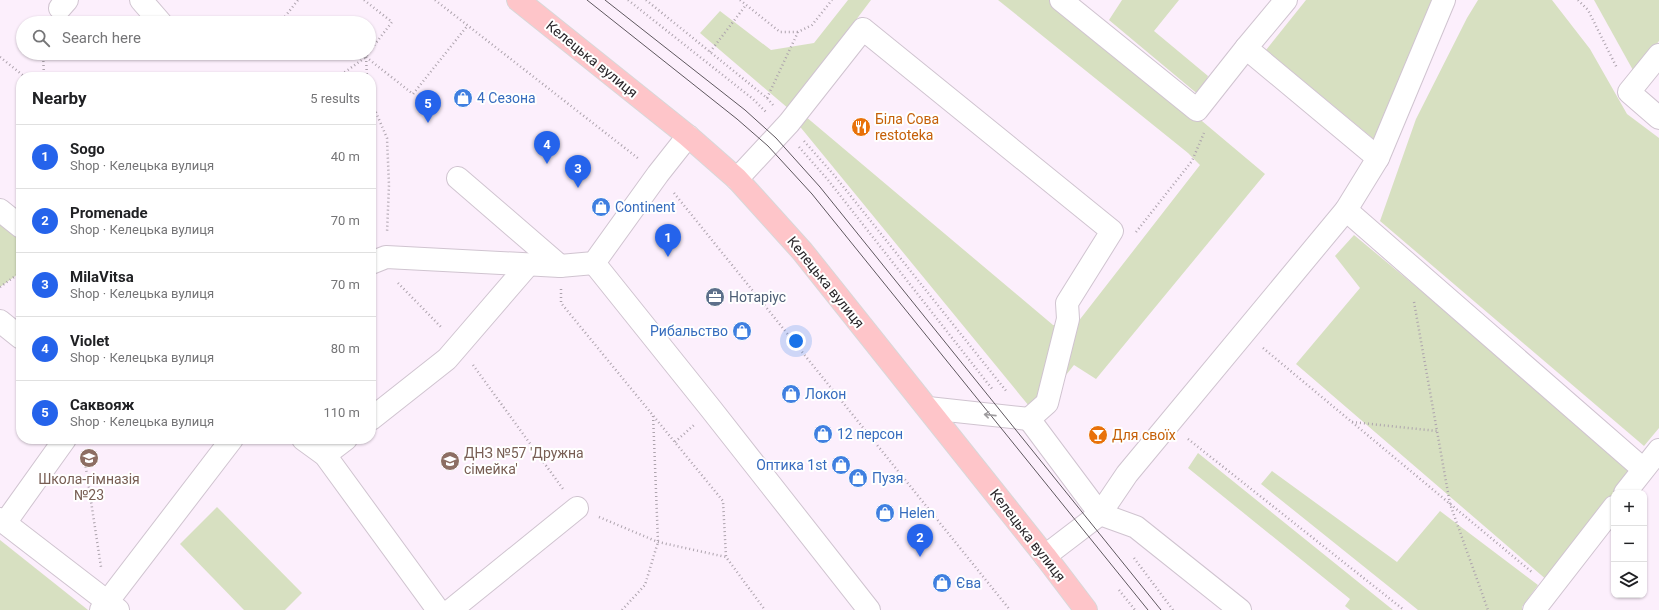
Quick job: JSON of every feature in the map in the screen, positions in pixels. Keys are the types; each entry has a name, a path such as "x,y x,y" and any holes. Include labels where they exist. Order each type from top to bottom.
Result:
{"main road":[{"name":"Келецька вулиця","path":"518,0 688,136 737,179 802,251 928,408 1086,610"}],"lane":[{"path":"141,0 155,16"},
{"path":"1061,0 1197,110 1286,0"},
{"path":"1045,556 1100,514 1127,474 1346,210 1378,158 1444,0"},
{"path":"737,179 786,126 863,29 1112,231 1067,303 1068,319 1047,403 1022,418 928,408"},
{"path":"1246,48 1378,158"},
{"path":"1659,55 1629,92 1659,118"},
{"path":"378,260 560,266 594,263 658,174 688,136"},
{"path":"458,178 560,266"},
{"path":"0,210 16,223"},
{"path":"1346,210 1643,469"},
{"path":"594,263 721,421 869,610"},
{"path":"376,415 447,359 528,265"},
{"path":"0,321 16,334"},
{"path":"1022,418 1100,514 1136,526 1240,610"},
{"path":"62,444 2,521 108,607 228,444"},
{"path":"309,444 325,456 438,610"},
{"path":"325,456 340,444"},
{"path":"1627,490 1659,450"},
{"path":"451,610 577,508"},
{"path":"1534,610 1611,511"}],"path":[{"path":"285,16 298,0"},
{"path":"364,0 392,22 376,44"},
{"path":"434,0 658,174 1010,610"},
{"path":"628,0 786,126 839,181 1022,418"},
{"path":"646,0 767,98 786,126 828,180 1022,418"},
{"path":"740,0 780,32 798,32 812,25 832,0"},
{"path":"1578,0 1588,10 1629,92"},
{"path":"710,52 746,5"},
{"path":"370,60 413,94 468,26"},
{"path":"767,98 798,32"},
{"path":"0,57 18,72"},
{"path":"43,60 44,72"},
{"path":"345,72 362,60"},
{"path":"366,60 367,72"},
{"path":"1135,234 1192,162 1205,131 1197,110"},
{"path":"376,113 387,138 389,185 378,260 459,346 577,508 658,542 726,557"},
{"path":"1408,264 1450,504 1488,610"},
{"path":"560,266 561,303 723,501 726,557 765,610"},
{"path":"0,287 16,276"},
{"path":"1244,333 1550,588"},
{"path":"622,610 645,585 658,542 652,414"},
{"path":"1350,421 1437,431"},
{"path":"1168,424 1404,610"},
{"path":"84,454 108,607"},
{"path":"1132,556 1173,610"},
{"path":"1120,590 1135,610"}],"green space":[{"path":"848,0 871,0 789,109 700,33 720,11 771,50 814,43"},
{"path":"998,0 1058,0 1265,174 1096,379 1074,365 1058,385 1029,406 797,123 805,116 1053,325 1074,327 1200,165 1188,153"},
{"path":"1122,0 1179,0 1154,31 1208,76 1200,96 1109,20"},
{"path":"1306,0 1434,0 1429,6 1376,141 1266,50"},
{"path":"1478,0 1552,0 1590,49 1627,114 1659,138 1659,428 1644,446 1380,221 1416,119 1467,18"},
{"path":"1594,0 1659,0 1659,41 1634,72"},
{"path":"0,210 16,223 16,276 0,287"},
{"path":"1354,235 1638,471 1622,490 1611,490 1611,504 1548,581 1296,364 1360,288 1335,256"},
{"path":"1198,453 1393,610 1350,610 1345,606 1350,599 1188,468"},
{"path":"1272,471 1397,562 1440,511 1538,585 1522,607 1522,610 1418,610 1261,484"},
{"path":"217,507 302,593 285,610 244,610 180,544"},
{"path":"0,540 88,610 0,610"}],"tram line":[{"path":"587,0 737,119 768,146 812,194 1148,610"},
{"path":"605,0 745,110 776,138 820,187 1161,610"}],"place":[{"name":"4 Сезона","path":"463,98"},
{"name":"Саквояж","path":"428,123"},
{"name":"Біла Сова restoteka","path":"861,127"},
{"name":"Violet","path":"547,164"},
{"name":"MilaVitsa","path":"578,188"},
{"name":"Continent","path":"601,207"},
{"name":"Sogo","path":"668,257"},
{"name":"Нотаріус","path":"715,297"},
{"name":"Рибальство","path":"742,331"},
{"name":"Локон","path":"791,394"},
{"name":"12 персон","path":"823,434"},
{"name":"Для своїх","path":"1098,435"},
{"name":"Школа-гімназія №23","path":"89,458"},
{"name":"ДНЗ №57 'Дружна сімейка'","path":"450,461"},
{"name":"Оптика 1st","path":"841,465"},
{"name":"Пузя","path":"858,478"},
{"name":"Helen","path":"885,513"},
{"name":"Promenade","path":"920,557"},
{"name":"Єва","path":"942,583"}]}
